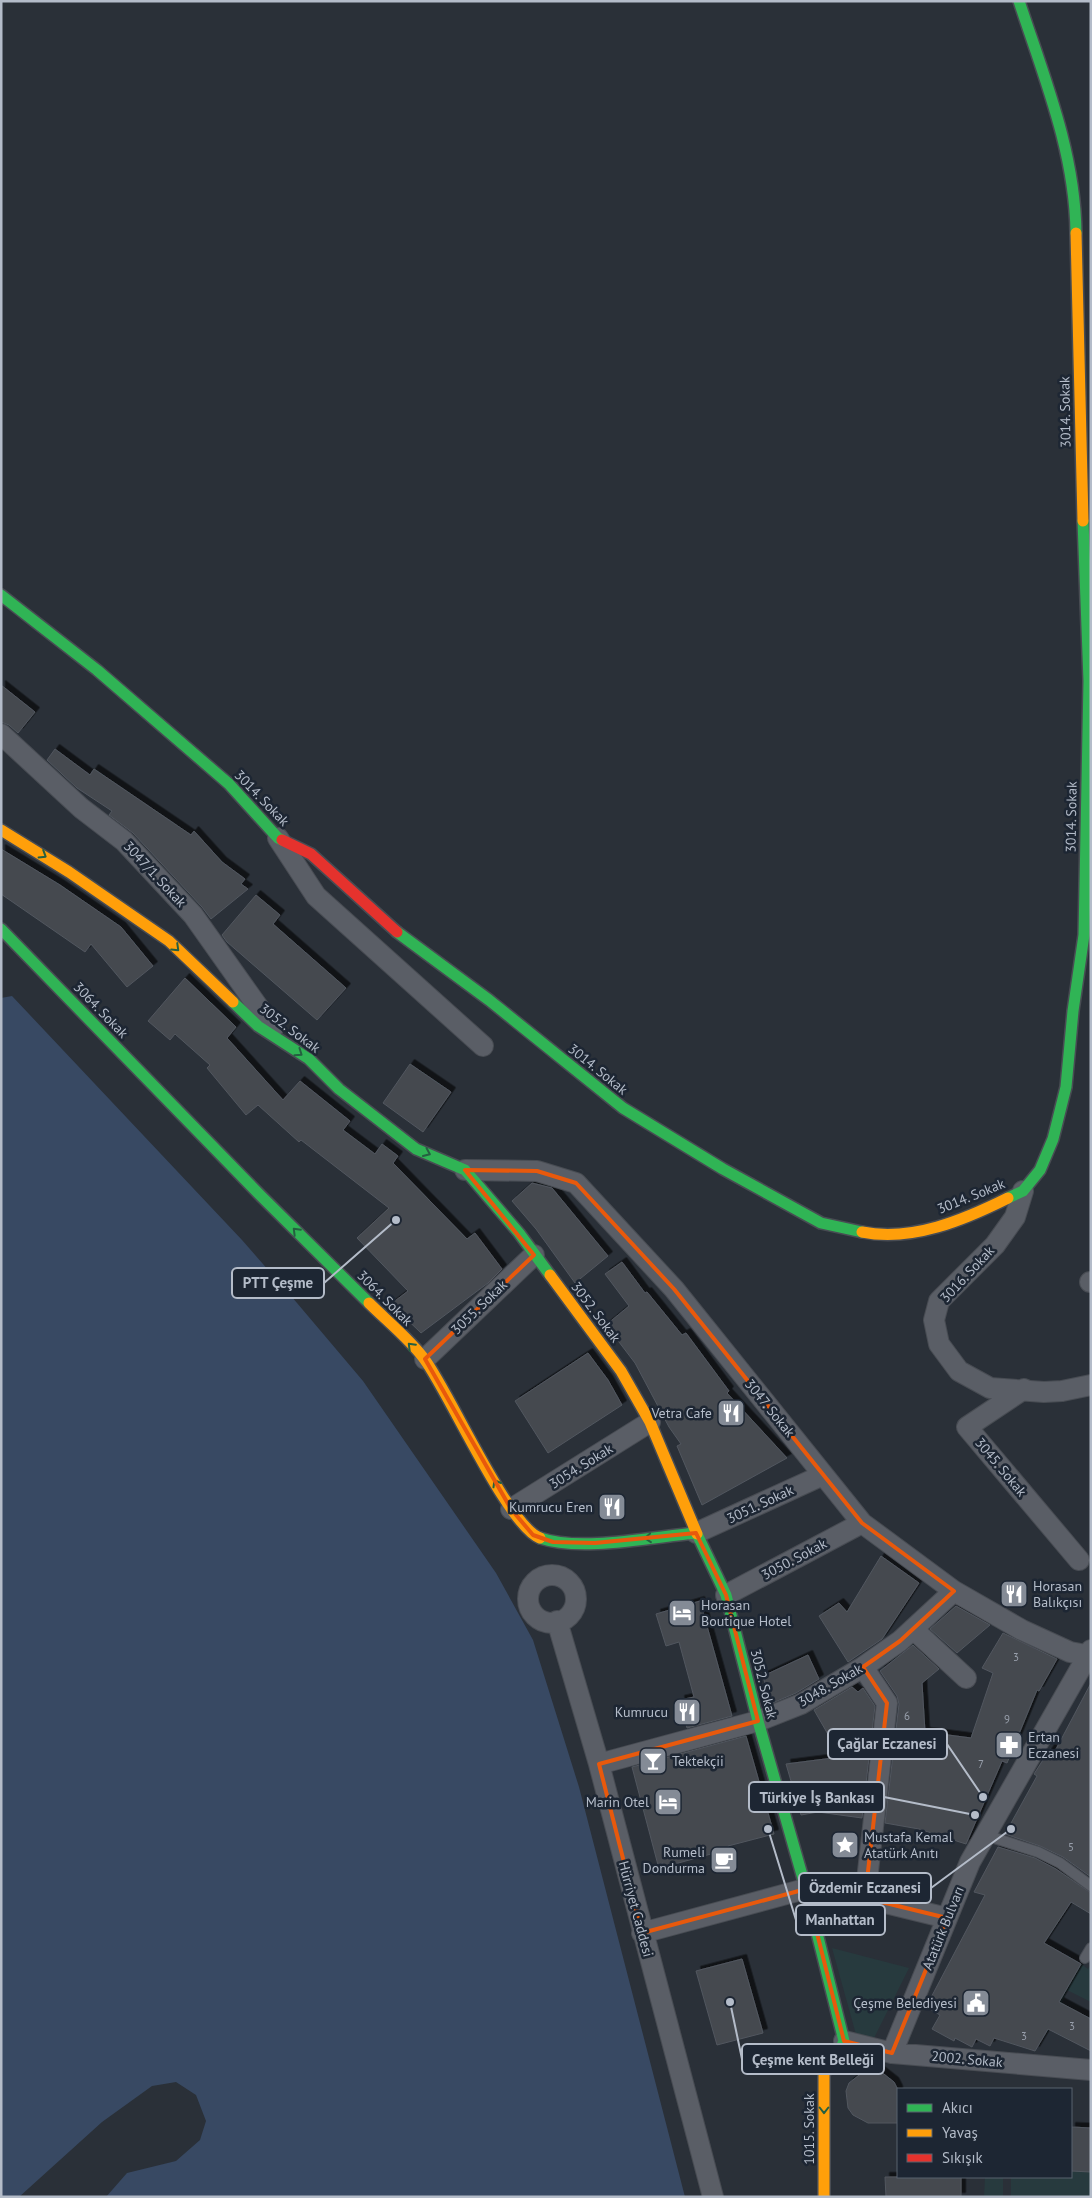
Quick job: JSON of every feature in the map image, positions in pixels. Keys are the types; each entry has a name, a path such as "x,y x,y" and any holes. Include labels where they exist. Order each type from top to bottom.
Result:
{"street":[{"name":"3014. Sokak","path":"1,595 97,670 229,784 278,838 310,854 400,935 489,1000 623,1108 723,1168 821,1223 865,1233 904,1234 936,1227 988,1208 1023,1191 1040,1170 1053,1138 1066,1087 1073,1011 1084,935 1089,681 1086,474 1076,225 1070,164 1054,106 1018,1"},
{"name":"3047/1. Sokak","path":"1,734 81,808 124,841 193,915 281,1040"},
{"name":"3052. Sokak","path":"1,830 69,872 169,941 258,1026 309,1059 339,1089 416,1148 465,1170 519,1232 534,1255 621,1371 650,1422 696,1533 726,1595 758,1721 806,1889 844,2041"},
{"path":"278,838 316,896 483,1046"},
{"name":"3064. Sokak","path":"1,929 268,1203 425,1359 511,1509 533,1535 553,1542 595,1543 696,1533"},
{"name":"3047. Sokak","path":"465,1170 537,1171 576,1183 674,1289 862,1523 954,1591 1038,1637 1070,1652 1090,1654"},
{"name":"3016. Sokak","path":"1023,1191 1015,1217 996,1245 939,1301 934,1320 939,1344 959,1371 990,1388 1024,1389 1044,1392 1062,1391 1091,1385"},
{"name":"3055. Sokak","path":"425,1359 534,1255"},
{"name":"3045. Sokak","path":"1024,1389 967,1427 1078,1560"},
{"name":"3054. Sokak","path":"511,1509 650,1422"},
{"name":"3051. Sokak","path":"696,1533 823,1475"},
{"name":"3050. Sokak","path":"726,1595 862,1523"},
{"name":"3048. Sokak","path":"599,1764 758,1721 801,1704 863,1667 913,1629 954,1591"},
{"name":"Hürriyet Caddesi","path":"557,1621 599,1764 713,2197"},
{"path":"913,1629 966,1678"},
{"name":"Atatürk Bulvarı","path":"892,2053 970,1862 1090,1654"},
{"path":"863,1667 887,1703 866,1898"},
{"path":"642,1933 816,1886 947,1918"},
{"name":"2002. Sokak","path":"844,2041 892,2053 1091,2070"},
{"name":"1015. Sokak","path":"824,2197 824,2072 832,2066 844,2041"},
{"path":"832,2066 837,2077"}],"lane":[{"path":"985,1835 1038,1852 1060,1863 1091,1886"},
{"path":"1085,1958 1091,1948"}],"highlighted area":[{"path":"465,1170 537,1171 576,1183 674,1289 862,1523 954,1591 900,1641 863,1667 887,1703 865,1898 947,1918 892,2053 844,2041 806,1889 642,1933 599,1764 758,1721 726,1595 696,1533 595,1543 553,1542 533,1535 511,1509 425,1359 534,1255"}],"green space":[{"path":"832,1948 909,1968 872,2042 857,2038"},
{"path":"1024,1957 1069,1984 1081,1964 1088,1969 1091,1965 1091,2002 1067,1990 1059,2010"},
{"path":"1072,2171 1091,2172 1090,2197 1011,2197 1011,2178 1072,2178"},
{"path":"985,2178 1003,2178 1003,2197 984,2197"}],"water":[{"path":"12,996 242,1240 363,1381 496,1573 533,1640 579,1787 685,2197 106,2197 127,2173 176,2161 200,2140 206,2121 196,2095 176,2082 152,2086 102,2122 19,2197 1,2197 1,998"}],"building":[{"path":"1,685 35,712 18,733 9,725 1,722"},
{"path":"55,749 90,775 94,769 191,835 194,831 222,862 245,879 241,884 248,889 211,919 133,833 109,815 112,811 77,788 47,760"},
{"path":"1,849 60,885 121,927 153,966 127,987 91,944 85,952 1,894"},
{"path":"256,895 280,915 273,924 346,988 317,1020 227,942 222,935"},
{"path":"185,978 236,1027 227,1038 283,1100 300,1081 350,1121 343,1130 375,1154 382,1144 398,1156 393,1163 467,1239 475,1233 502,1269 488,1283 421,1333 391,1304 408,1291 357,1238 389,1208 301,1140 299,1142 258,1105 246,1115 207,1068 210,1065 175,1034 170,1040 148,1021"},
{"path":"410,1064 451,1092 423,1132 383,1103"},
{"path":"532,1183 552,1188 608,1256 575,1283 536,1229 512,1201"},
{"path":"622,1262 645,1293 647,1292 682,1335 686,1333 729,1391 727,1393 787,1458 702,1505 677,1446 681,1444 669,1427 635,1363 606,1325 629,1306 605,1274"},
{"path":"588,1353 608,1380 622,1405 548,1453 515,1401"},
{"path":"881,1556 919,1583 882,1639 848,1662 819,1616 839,1603 847,1612"},
{"path":"700,1601 732,1716 687,1728 680,1700 694,1697 679,1642 666,1646 656,1614"},
{"path":"956,1606 990,1625 957,1653 930,1629"},
{"path":"1003,1633 1057,1659 1039,1691 1037,1690 1007,1763 1002,1761 966,1844 919,1829 885,1823 899,1704 897,1696 880,1671 913,1645 939,1669 922,1683 925,1732 971,1738 993,1673 982,1668"},
{"path":"808,1655 819,1679 796,1693 770,1704 763,1676"},
{"path":"1091,1683 1091,1877 1063,1857 1040,1846 1005,1834 1037,1776 1034,1774 1050,1749 1055,1751"},
{"path":"852,1687 858,1692 863,1688 875,1706 862,1818 818,1812 801,1815 786,1764 841,1757 814,1710"},
{"path":"746,1736 774,1834 728,1846 729,1849 664,1867 663,1863 658,1865 632,1767"},
{"path":"998,1847 1035,1858 1056,1869 1091,1893 1091,1914 1071,1902 1044,1943 1081,1964 1059,2002 1091,2019 1091,2051 1048,2029 1035,2051 994,2038 990,2046 976,2039 972,2047 955,2038 954,2041 932,2029 940,2015 926,2007 985,1895 974,1892"},
{"path":"742,1959 763,2033 717,2045 696,1971"},
{"path":"871,2070 880,2071 894,2082 897,2088 897,2123 868,2123 853,2115 848,2108 846,2091 849,2083 863,2072"},
{"path":"1072,2127 1091,2128 1091,2172 1072,2171"},
{"path":"885,2177 961,2178 961,2197 886,2197"}],"traffic: fast":[{"path":"1019,1 1048,86 1064,144 1070,173 1076,233"},
{"path":"1008,1198 1023,1191 1040,1170 1053,1139 1066,1087 1073,1011 1084,935 1089,681 1083,521"},
{"path":"1,595 97,670 229,784 278,838 282,840"},
{"path":"1,929 261,1196 369,1303"},
{"path":"397,932 489,1000 623,1108 723,1169 821,1223 862,1232"},
{"path":"233,1002 258,1026 309,1059 339,1089 416,1149 465,1170 519,1233 550,1275"},
{"path":"540,1538 575,1544 596,1544 696,1533"},
{"path":"697,1534 726,1595 758,1721 806,1889 844,2041 840,2050"}],"traffic: slow":[{"path":"1076,233 1083,521"},
{"path":"1,830 69,872 169,941 233,1002"},
{"path":"862,1232 900,1234 937,1227 974,1214 1008,1198"},
{"path":"550,1275 621,1371 650,1422 697,1534"},
{"path":"369,1303 420,1353 436,1377 512,1510 527,1528 540,1538"},
{"path":"824,2197 824,2072 833,2066 840,2050"}],"traffic: jam":[{"path":"282,840 311,854 397,932"}],"place":[{"name":"PTT Çeşme","path":"396,1220"},
{"name":"Vetra Cafe","path":"731,1413"},
{"name":"Kumrucu Eren","path":"612,1507"},
{"name":"Horasan Balıkçısı","path":"1014,1594"},
{"name":"Horasan Boutique Hotel","path":"682,1613"},
{"name":"Kumrucu","path":"687,1712"},
{"name":"Ertan Eczanesi","path":"1009,1745"},
{"name":"Tektekçii","path":"653,1761"},
{"name":"Çağlar Eczanesi","path":"983,1797"},
{"name":"Marin Otel","path":"668,1802"},
{"name":"Türkiye İş Bankası","path":"975,1815"},
{"name":"Manhattan","path":"768,1829"},
{"name":"Özdemir Eczanesi","path":"1011,1829"},
{"name":"Mustafa Kemal Atatürk Anıtı","path":"845,1845"},
{"name":"Rumeli Dondurma","path":"724,1860"},
{"name":"Çeşme kent Belleği","path":"730,2002"},
{"name":"Çeşme Belediyesi","path":"976,2003"}]}
